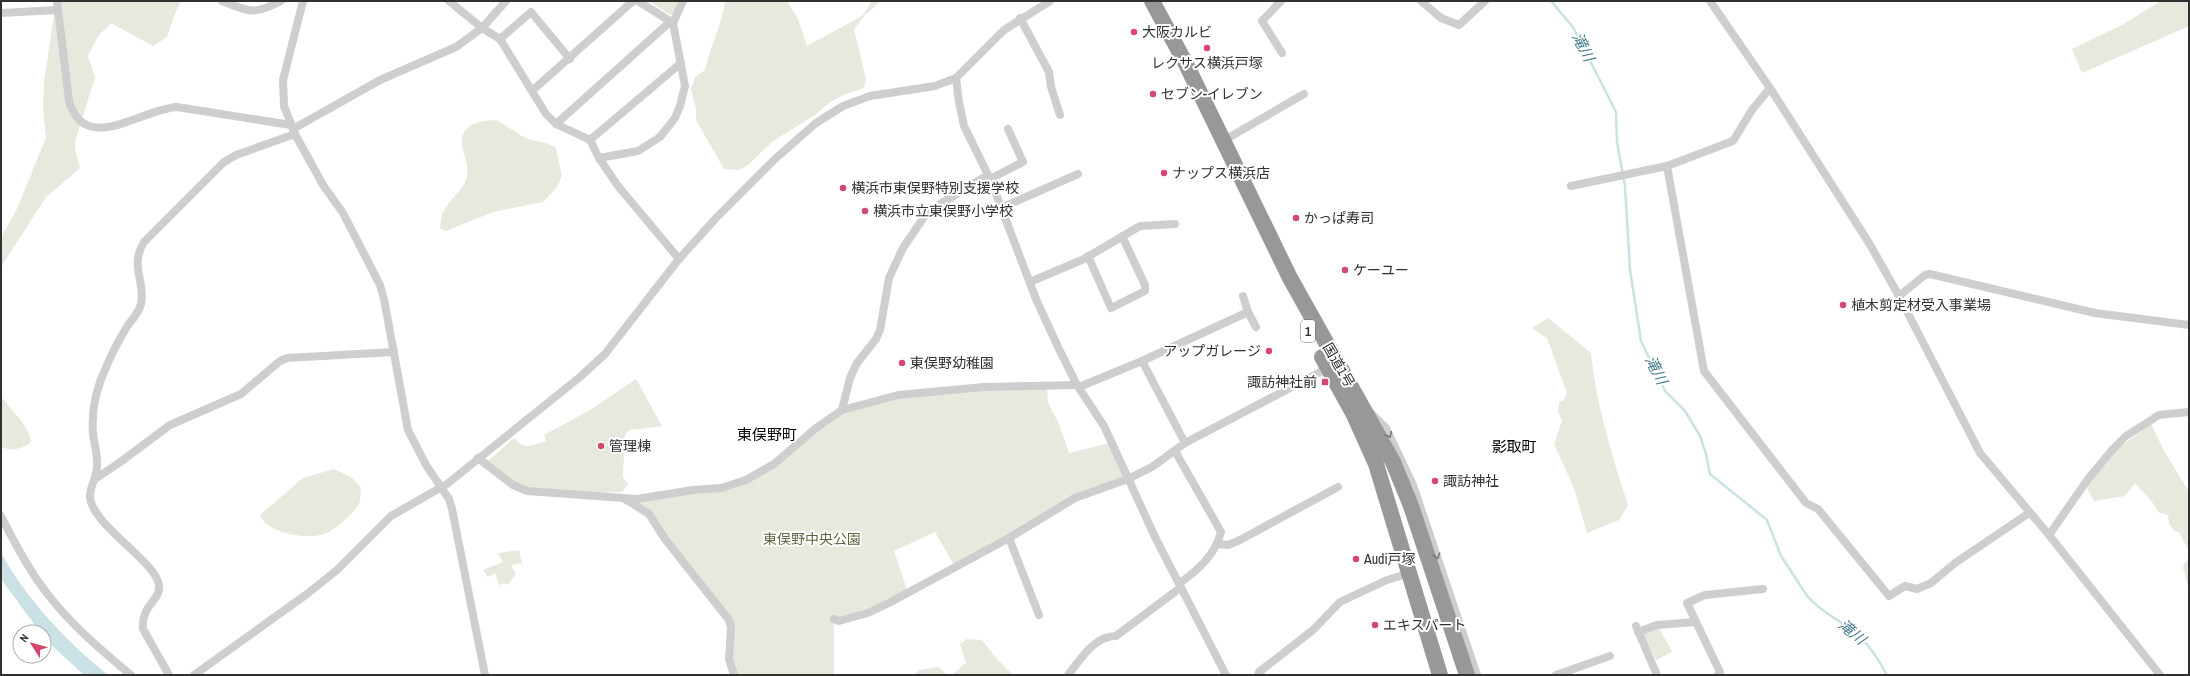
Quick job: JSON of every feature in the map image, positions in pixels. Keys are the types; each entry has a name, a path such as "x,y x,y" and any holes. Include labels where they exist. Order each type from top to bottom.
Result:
{"highway":[{"name":"国道1号","path":"1153,2 1290,278 1390,456 1411,506 1468,675"},
{"name":"国道1号","path":"1153,2 1177,69 1276,272 1354,415 1376,464 1440,675"},
{"name":"1","path":"1363,408 1386,465 1451,675"}],"street":[{"path":"57,1 69,101 75,116 85,125 96,128 114,126 159,110 177,107 293,129"},
{"path":"222,1 252,11 262,11 281,1"},
{"path":"303,1 283,80 284,106 293,129 323,185 343,213 380,285 384,299 408,430 426,465 442,487 452,509 485,675"},
{"path":"449,1 482,28 500,39 533,90 546,114 556,124 590,140 599,158 618,186 679,259"},
{"path":"169,675 143,629 146,608 158,595 159,584 152,572 100,517 92,505 90,492 98,468 93,424 95,400 106,365 141,304 136,269 141,247 158,226 224,162 293,129 380,80 456,47 482,28 506,1"},
{"path":"533,90 570,59 633,1"},
{"path":"599,158 632,154 660,137 675,118 680,106 684,86 681,63 672,22 638,1"},
{"path":"556,124 672,22 683,1"},
{"path":"194,675 308,594 337,570 391,516 442,487 554,399 605,354 679,259 717,217 775,159 816,123 843,106 870,96 935,86 956,78 990,43 1020,18 1050,1"},
{"path":"1281,1 1262,20 1282,53"},
{"path":"1422,1 1441,18 1459,25 1485,1"},
{"path":"1710,1 1770,88 1869,243 1899,296 1980,453 2049,535 2160,675"},
{"path":"1,13 57,10"},
{"path":"500,39 531,12 570,59"},
{"path":"1020,18 1049,72 1051,87 1060,115"},
{"path":"590,140 681,63"},
{"path":"956,78 961,117 989,177 1030,282 1058,347 1078,386 1104,426 1128,479 1226,675"},
{"path":"1571,186 1667,166 1733,141 1752,110 1770,88"},
{"path":"1223,141 1304,94"},
{"path":"842,410 850,378 857,363 876,339 880,330 889,278 903,248 924,217 932,209 989,177 1023,162 1008,129"},
{"path":"1667,166 1704,371 1806,502 1818,509 1889,596 1905,586 1917,589 1931,582 1955,563 2029,513"},
{"path":"1002,208 1078,174"},
{"path":"1030,282 1064,269 1145,224 1175,224"},
{"path":"1088,256 1111,308 1145,291 1145,285 1122,236"},
{"path":"1899,296 1925,275 1930,274 2095,312 2189,325"},
{"path":"1243,296 1248,312 1256,327"},
{"path":"478,458 521,490 624,499 720,488 739,482 774,464 816,428 842,410 898,395 984,387 1078,386 1142,361 1248,312"},
{"path":"95,479 119,464 163,428 241,394 280,361 287,358 394,352"},
{"path":"1142,361 1186,443"},
{"path":"834,619 839,620 855,616 889,603 1009,538 1075,498 1128,479 1152,466 1186,443 1328,368"},
{"path":"1363,408 1373,413 1386,428 1413,485 1477,675"},
{"path":"2049,535 2088,479 2112,450 2126,436 2158,415 2189,412"},
{"path":"1068,675 1093,644 1109,636 1116,636 1180,585 1211,555 1218,544 1221,532 1175,451"},
{"path":"1218,544 1228,545 1238,541 1338,486"},
{"path":"624,499 649,514 665,539 729,620 731,628 728,659 734,675"},
{"path":"1,516 32,571 51,598 93,642 131,675"},
{"path":"1009,538 1039,615"},
{"path":"1258,675 1259,672 1313,630 1340,602 1387,580 1410,573"},
{"path":"1718,675 1720,672 1687,603 1705,595 1763,589"},
{"path":"1656,675 1637,629 1656,625 1696,622"},
{"path":"1556,675 1610,656"}],"green space":[{"path":"56,1 181,1 167,37 153,46 111,23 98,36 88,56 95,77 75,142 75,149 80,168 46,197 1,267 1,237 16,211 46,138 43,109 44,82"},
{"path":"649,1 681,1 675,13 670,15"},
{"path":"725,1 787,1 798,19 807,46 862,16 872,1 881,1 865,15 854,29 866,79 864,88 843,95 829,103 815,115 773,141 748,165 739,170 724,169 696,120 696,109 691,89 695,77 705,70"},
{"path":"2161,1 2189,1 2189,26 2082,73 2072,49 2122,25"},
{"path":"496,120 526,138 551,145 556,148 562,176 557,187 543,202 493,212 446,231 440,228 442,215 445,208 463,186 467,177 467,167 462,142 463,135 470,126 476,123"},
{"path":"1548,318 1591,353 1593,372 1601,411 1628,505 1619,520 1587,533 1574,488 1554,444 1562,421 1558,411 1559,402 1564,400 1567,393 1547,338 1532,328"},
{"path":"636,379 662,426 630,430 625,435 623,477 628,484 622,492 567,494 527,491 486,463 514,438 525,446 546,441 544,435 592,409"},
{"name":"東俣野中央公園","path":"1047,388 1048,403 1059,424 1069,453 1110,443 1128,479 1086,494 955,567 935,532 894,551 908,593 889,603 834,619 834,672 832,675 730,675 731,628 649,514 624,499 637,499 746,480 842,410 925,392"},
{"path":"1,396 23,423 30,435 31,442 25,446 17,449 8,449 1,446"},
{"path":"2151,424 2163,449 2189,492 2189,551 2179,532 2174,531 2169,524 2168,515 2158,512 2151,500 2135,483 2125,496 2094,501 2086,487 2116,450"},
{"path":"334,469 351,477 361,488 359,504 338,526 324,534 307,536 288,534 278,531 264,521 260,515 303,478"},
{"path":"519,550 522,563 511,565 516,574 508,585 505,583 499,585 495,573 488,577 483,570 503,562 498,553"},
{"path":"2189,560 2189,590 2183,568 2185,562"},
{"path":"1659,628 1672,652 1656,660 1643,634"},
{"path":"967,639 982,640 996,658 1013,675 952,675 966,663 960,644"},
{"path":"939,667 947,675 914,675 919,670"}],"water":[{"path":"1,553 35,604 78,649 108,675 84,675 52,646 52,624 34,624 1,579"}],"waterway":[{"name":"滝川","path":"1551,1 1573,27 1616,112 1617,142 1625,186 1630,270 1641,341 1665,391 1685,411 1700,436 1706,454 1710,474 1767,520 1781,556 1808,597 1817,606 1845,625 1862,639 1867,644 1887,675"}],"place":[{"name":"大阪カルビ","path":"1134,32"},
{"name":"レクサス横浜戸塚","path":"1207,48"},
{"name":"セブン-イレブン","path":"1153,94"},
{"name":"ナップス横浜店","path":"1164,173"},
{"name":"横浜市東俣野特別支援学校","path":"843,188"},
{"name":"横浜市立東俣野小学校","path":"865,211"},
{"name":"かっぱ寿司","path":"1296,218"},
{"name":"ケーユー","path":"1345,270"},
{"name":"植木剪定材受入事業場","path":"1843,305"},
{"name":"アップガレージ","path":"1269,351"},
{"name":"東俣野幼稚園","path":"902,363"},
{"name":"諏訪神社前","path":"1325,382"},
{"name":"管理棟","path":"601,446"},
{"name":"諏訪神社","path":"1435,481"},
{"name":"Audi戸塚","path":"1356,559"},
{"name":"エキスパート","path":"1375,625"}],"district":[{"name":"東俣野町","path":"767,435"},
{"name":"影取町","path":"1514,447"}]}
